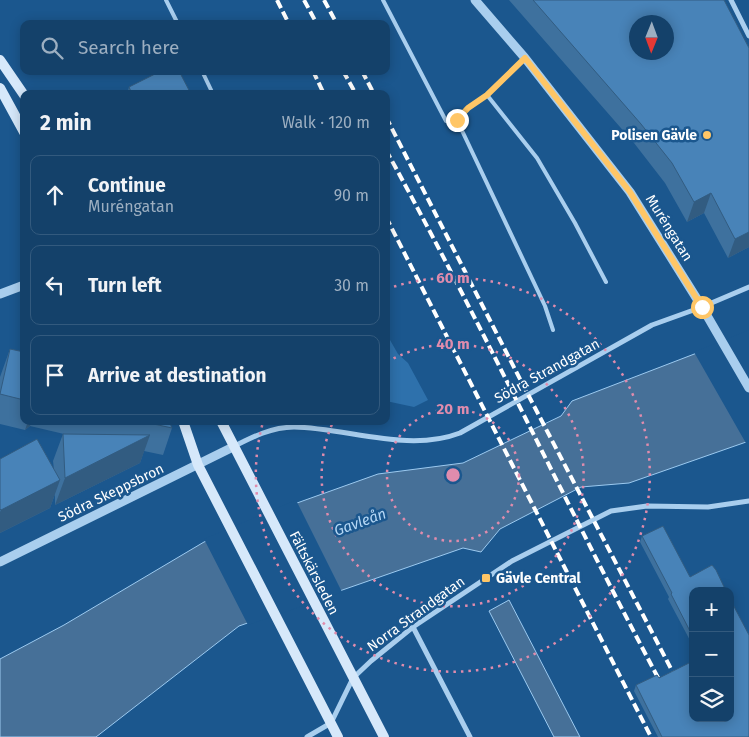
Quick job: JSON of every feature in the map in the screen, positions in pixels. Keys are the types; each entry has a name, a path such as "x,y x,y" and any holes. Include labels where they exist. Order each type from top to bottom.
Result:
{"main road":[{"path":"0,60 21,90"},
{"path":"0,88 20,125"},
{"path":"184,425 198,465 338,737"},
{"name":"Fältskärsleden","path":"223,425 384,737"}],"street":[{"name":"Muréngatan","path":"474,0 525,58 630,192 702,307 749,388"},
{"path":"731,0 749,36"},
{"path":"0,294 20,286"},
{"name":"Södra Strandgatan","path":"233,447 261,433 293,427 418,442 448,438 652,325 749,287"},
{"name":"Södra Skeppsbron","path":"0,562 233,447"},
{"name":"Norra Strandgatan","path":"331,723 353,678 371,660 413,627 512,561 611,511 647,506 708,507 749,501"},
{"path":"413,627 470,737"},
{"path":"307,737 331,723"}],"lane":[{"path":"166,0 176,20"},
{"path":"384,0 446,121 457,120 468,108 487,95 525,58"},
{"path":"204,75 211,90"},
{"path":"487,95 537,158 575,222 606,282"},
{"path":"457,120 545,306 554,330"}],"shaded area":[{"path":"390,340 398,354 408,363 428,400 414,407 390,402"}],"water":[{"name":"Gavleån","path":"749,333 749,441 629,483 581,487 500,529 481,552 463,548 239,626 96,737 0,737 0,659 64,625 204,542 297,503 378,474 463,463 561,416 572,401"},
{"path":"509,600 580,737 554,737 489,611"}],"pier":[{"path":"749,330 749,444 747,445 694,352"},
{"path":"296,500 342,592 248,625 204,539"}],"building":[{"name":"Polisen Gävle","path":"533,0 724,0 749,48 749,232 735,239 711,193 694,202 672,163 641,124"},
{"path":"153,75 181,75 189,90 130,90 129,87"},
{"path":"10,349 20,351 20,399 0,394"},
{"path":"158,425 171,425 172,428"},
{"path":"63,434 150,435 65,478"},
{"path":"37,439 60,480 1,510 0,459"},
{"path":"663,526 690,577 712,565 716,570 724,587 689,587 689,629 672,593 642,536"},
{"path":"734,607 749,635 749,737 662,737 636,685 657,675 659,678 689,663 689,722 734,722"}],"railway":[{"path":"277,0 287,20"},
{"path":"304,0 315,20"},
{"path":"324,0 335,20"},
{"path":"315,75 322,90"},
{"path":"345,75 354,90"},
{"path":"364,75 372,90"},
{"path":"390,125 679,684"},
{"path":"390,157 457,283 663,687"},
{"path":"390,225 651,737"}],"place":[{"name":"Polisen Gävle","path":"707,135"},
{"name":"Gävle Central","path":"486,578"}],"route":[{"path":"457,120 468,108 487,95 525,58 630,192 702,307"}]}
